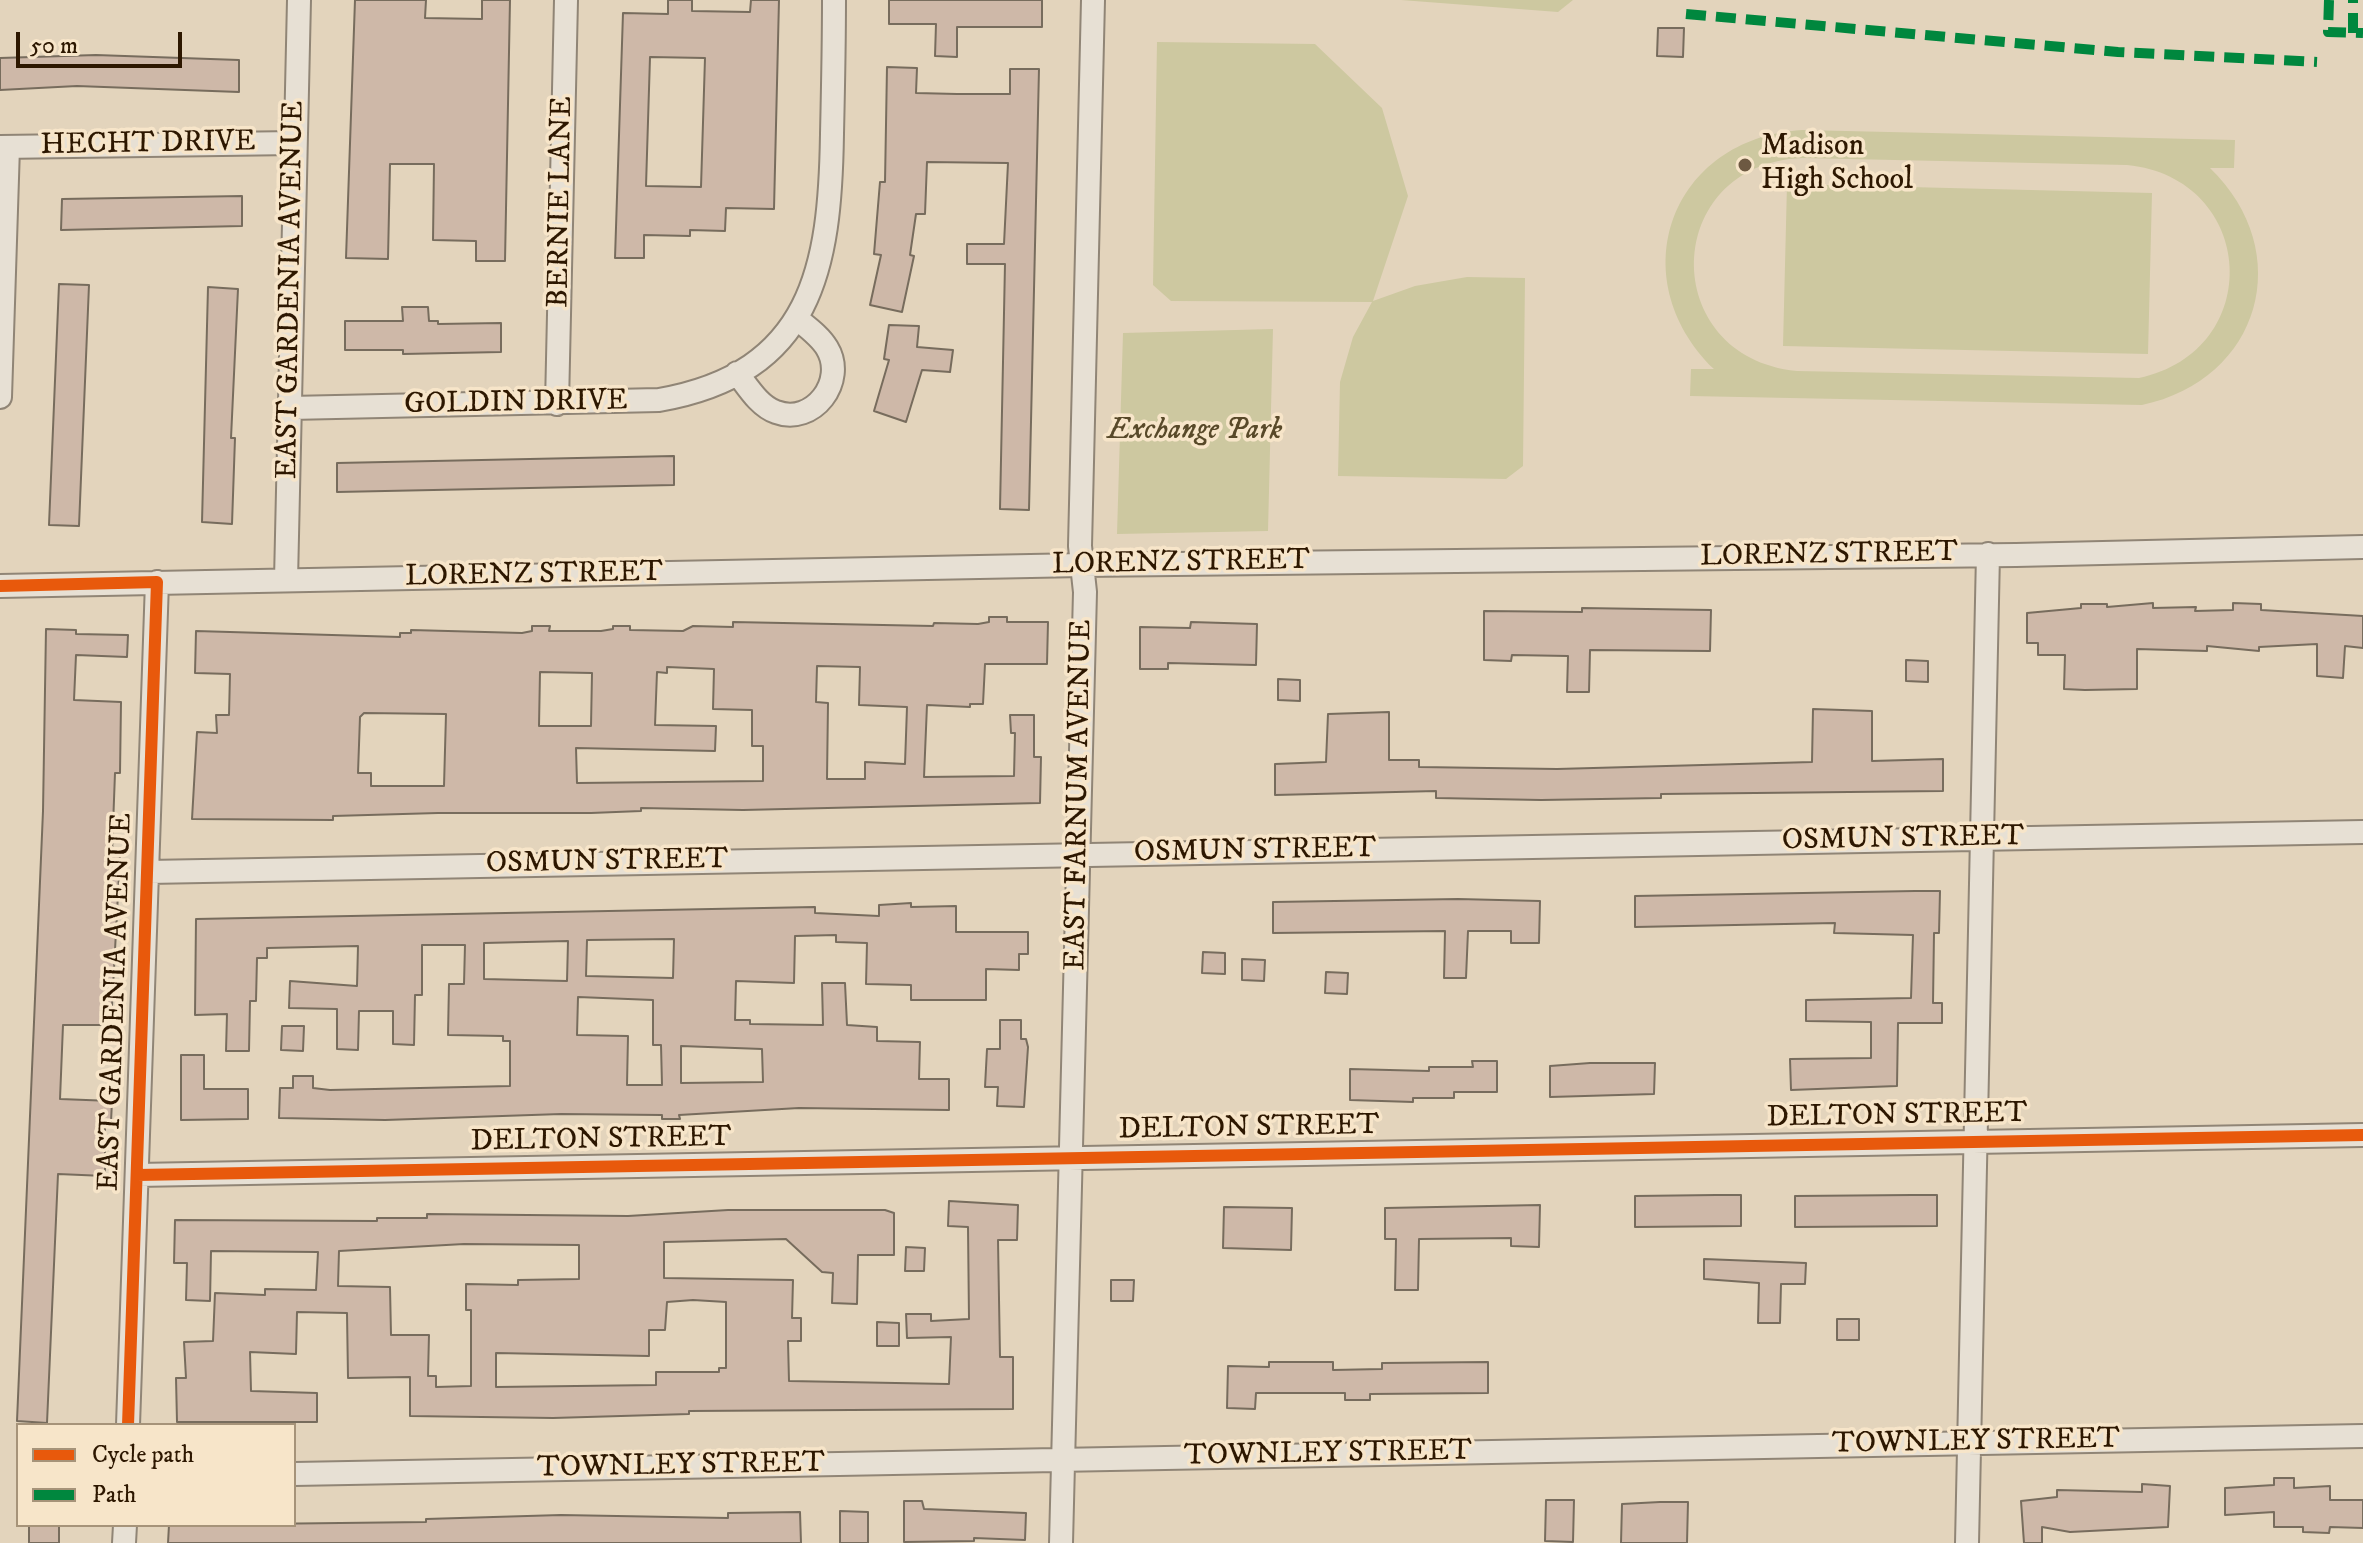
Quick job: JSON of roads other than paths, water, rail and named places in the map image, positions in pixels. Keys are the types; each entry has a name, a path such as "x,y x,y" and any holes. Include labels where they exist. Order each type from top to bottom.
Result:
{"street":[{"name":"EAST GARDENIA AVENUE","path":"286,580 299,0"},
{"name":"BERNIE LANE","path":"557,404 566,0"},
{"name":"GOLDIN DRIVE","path":"290,408 557,404 669,398 716,385 737,373 775,343 796,318 818,275 831,207 834,0"},
{"name":"EAST FARNUM AVENUE","path":"1061,1543 1079,855 1093,0"},
{"name":"HECHT DRIVE","path":"4,147 295,143"},
{"path":"0,397 4,147"},
{"path":"737,373 767,408 779,413 804,411 823,400 833,375 829,350 796,318"},
{"name":"LORENZ STREET","path":"0,586 1082,565 2363,547"},
{"path":"1967,1543 1988,554"},
{"name":"EAST GARDENIA AVENUE","path":"128,1423 157,582"},
{"name":"OSMUN STREET","path":"148,872 2363,832"},
{"name":"DELTON STREET","path":"137,1175 2363,1135"},
{"name":"TOWNLEY STREET","path":"296,1474 2363,1436"}],"place":[{"name":"Madison High School","path":"1745,165"}],"park label":[{"name":"Exchange Park","path":"1195,432"}]}
